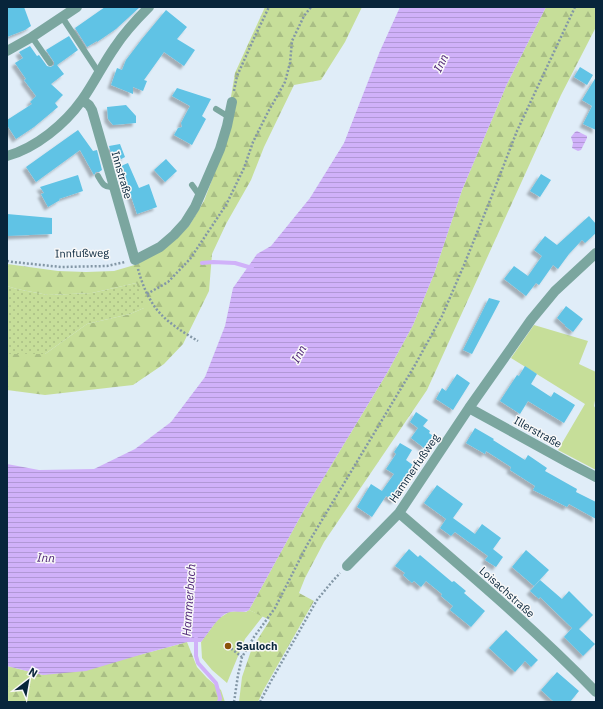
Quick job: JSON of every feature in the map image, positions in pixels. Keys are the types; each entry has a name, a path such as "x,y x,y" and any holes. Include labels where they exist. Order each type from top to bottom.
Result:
{"street":[{"path":"7,51 32,37 77,7"},
{"path":"7,156 18,153 47,135 73,111 82,100 115,46 149,7"},
{"name":"Innstraße","path":"82,100 89,105 92,110 135,260"},
{"path":"135,260 160,247 174,235 185,223 195,207 220,149 228,126 232,102"},
{"name":"Hammerfußweg","path":"348,566 399,513 469,408 531,320 551,296 596,253"},
{"name":"Illerstraße","path":"469,408 596,477"},
{"name":"Loisachstraße","path":"399,513 531,629 567,662 596,692"}],"lane":[{"path":"62,17 99,73"},
{"path":"32,37 50,63"},
{"path":"216,110 229,117"},
{"path":"98,176 103,185 108,188 113,187"},
{"path":"192,185 200,196"}],"path":[{"path":"232,102 237,76 269,7"},
{"path":"147,294 168,282 190,259 226,205 244,168 253,142 285,82 290,62 292,41 304,16 311,7"},
{"path":"234,702 242,657 254,637 275,608 308,545 411,372 442,316 479,228 517,131 575,7"},
{"path":"135,260 151,302 165,318 178,329 198,341"},
{"name":"Innfußweg","path":"7,261 69,267 107,266 135,260"},
{"path":"260,702 317,600 348,566"},
{"path":"228,646 242,657"}],"green space":[{"path":"265,7 362,7 345,42 321,80 294,85 264,147 251,180 226,224 212,254 209,291 183,344 164,364 133,385 45,395 7,390 7,354 45,354 87,324 130,314 144,308 136,283 92,293 48,295 7,286 7,264 58,271 114,271 138,264 172,242 189,226 204,201 221,156 235,73"},
{"path":"546,7 596,7 596,27 561,95 427,390 324,542 305,578 299,593 314,601 258,702 239,702 242,677 252,648 270,620 249,610 304,510 387,373 413,325 434,274 462,190 507,84"},
{"path":"136,283 145,303 144,308 130,314 87,324 45,354 7,354 7,286 48,295 92,293"},
{"path":"534,325 588,341 579,364 596,372 596,395 594,406 596,409 596,470 558,450 585,404 511,358"},
{"path":"249,610 263,616 245,639 227,683 212,670 202,658 201,642 218,619 229,612 246,612"},
{"path":"187,642 197,667 221,690 225,702 7,702 7,666 43,675 143,654"}],"water":[{"name":"Inn","path":"400,7 546,7 507,84 462,190 434,274 413,325 387,373 304,510 249,610 226,614 218,620 201,642 187,642 86,671 43,675 7,666 7,464 39,470 94,469 135,449 171,422 205,377 225,326 233,288 257,254 271,246 310,198 344,143 380,51"},
{"path":"577,131 587,136 581,150 578,151 572,148 573,143 571,137"}],"building":[{"path":"7,7 24,7 31,26 7,37"},
{"path":"105,7 140,7 116,29 87,47 75,28"},
{"path":"166,10 187,27 177,39 195,50 184,66 164,52 144,80 147,81 143,91 133,87 133,94 111,85 117,68 122,70 126,60"},
{"path":"69,36 78,50 57,65 64,74 51,84 63,95 55,103 58,107 34,127 16,139 7,125 7,120 32,104 30,102 36,96 24,80 26,79 15,63 23,58 19,52 30,46 47,66 51,67 54,65 54,62 46,50"},
{"path":"580,67 593,75 587,85 574,77"},
{"path":"596,77 596,130 583,124 592,106 582,100"},
{"path":"177,88 211,99 202,116 206,119 192,145 174,135 178,128 182,127 181,123 190,106 172,96"},
{"path":"126,105 136,116 136,123 113,125 108,119 107,107"},
{"path":"78,130 93,151 97,150 102,170 96,172 94,175 80,150 36,182 26,167"},
{"path":"120,144 125,157 114,163 109,146"},
{"path":"166,159 177,171 165,182 154,170"},
{"path":"128,163 139,188 149,184 157,207 137,214 121,166"},
{"path":"541,174 551,180 540,197 530,191"},
{"path":"78,175 83,191 59,199 60,200 48,207 41,194 44,193 40,187"},
{"path":"7,214 52,218 52,234 7,236"},
{"path":"589,216 596,224 596,233 585,243 582,240 558,269 553,265 539,285 536,283 526,296 504,279 514,266 528,276 542,256 534,250 545,236 557,245"},
{"path":"489,298 500,301 472,354 463,350"},
{"path":"566,306 583,319 573,332 557,318"},
{"path":"525,366 537,374 531,384 551,397 554,392 575,405 564,423 528,401 520,414 500,401 517,375 519,376"},
{"path":"457,374 470,383 453,410 436,399 442,388 446,391"},
{"path":"416,412 428,420 423,426 430,431 429,433 433,436 424,448 411,438 418,428 410,422"},
{"path":"475,428 525,460 528,455 547,468 545,471 577,489 576,492 596,502 596,519 569,504 567,507 533,490 535,486 510,470 511,467 486,451 485,454 466,443"},
{"path":"400,443 412,450 406,460 417,468 394,501 386,496 372,517 357,507 371,484 382,491 394,474 386,469 396,454 394,452"},
{"path":"437,485 463,504 453,518 475,534 482,524 501,538 493,549 503,557 496,567 485,560 488,556 455,532 451,536 440,528 446,519 424,503"},
{"path":"409,549 418,557 420,555 452,582 454,581 466,591 464,593 485,611 471,627 450,610 453,606 441,596 442,594 426,581 421,587 414,581 412,583 403,575 405,573 395,566"},
{"path":"526,550 549,570 534,586 512,567"},
{"path":"540,580 562,599 569,591 593,615 579,629 595,644 583,656 564,637 572,628 540,597 539,599 530,591"},
{"path":"506,630 538,660 531,667 525,661 515,672 489,648"},
{"path":"557,672 579,691 570,702 554,702 541,690"}],"waterway":[{"path":"202,263 235,263 252,268"},
{"name":"Hammerbach","path":"196,638 196,656 198,663 216,683 220,698 219,702"}],"place":[{"name":"Sauloch","path":"228,646"}]}
